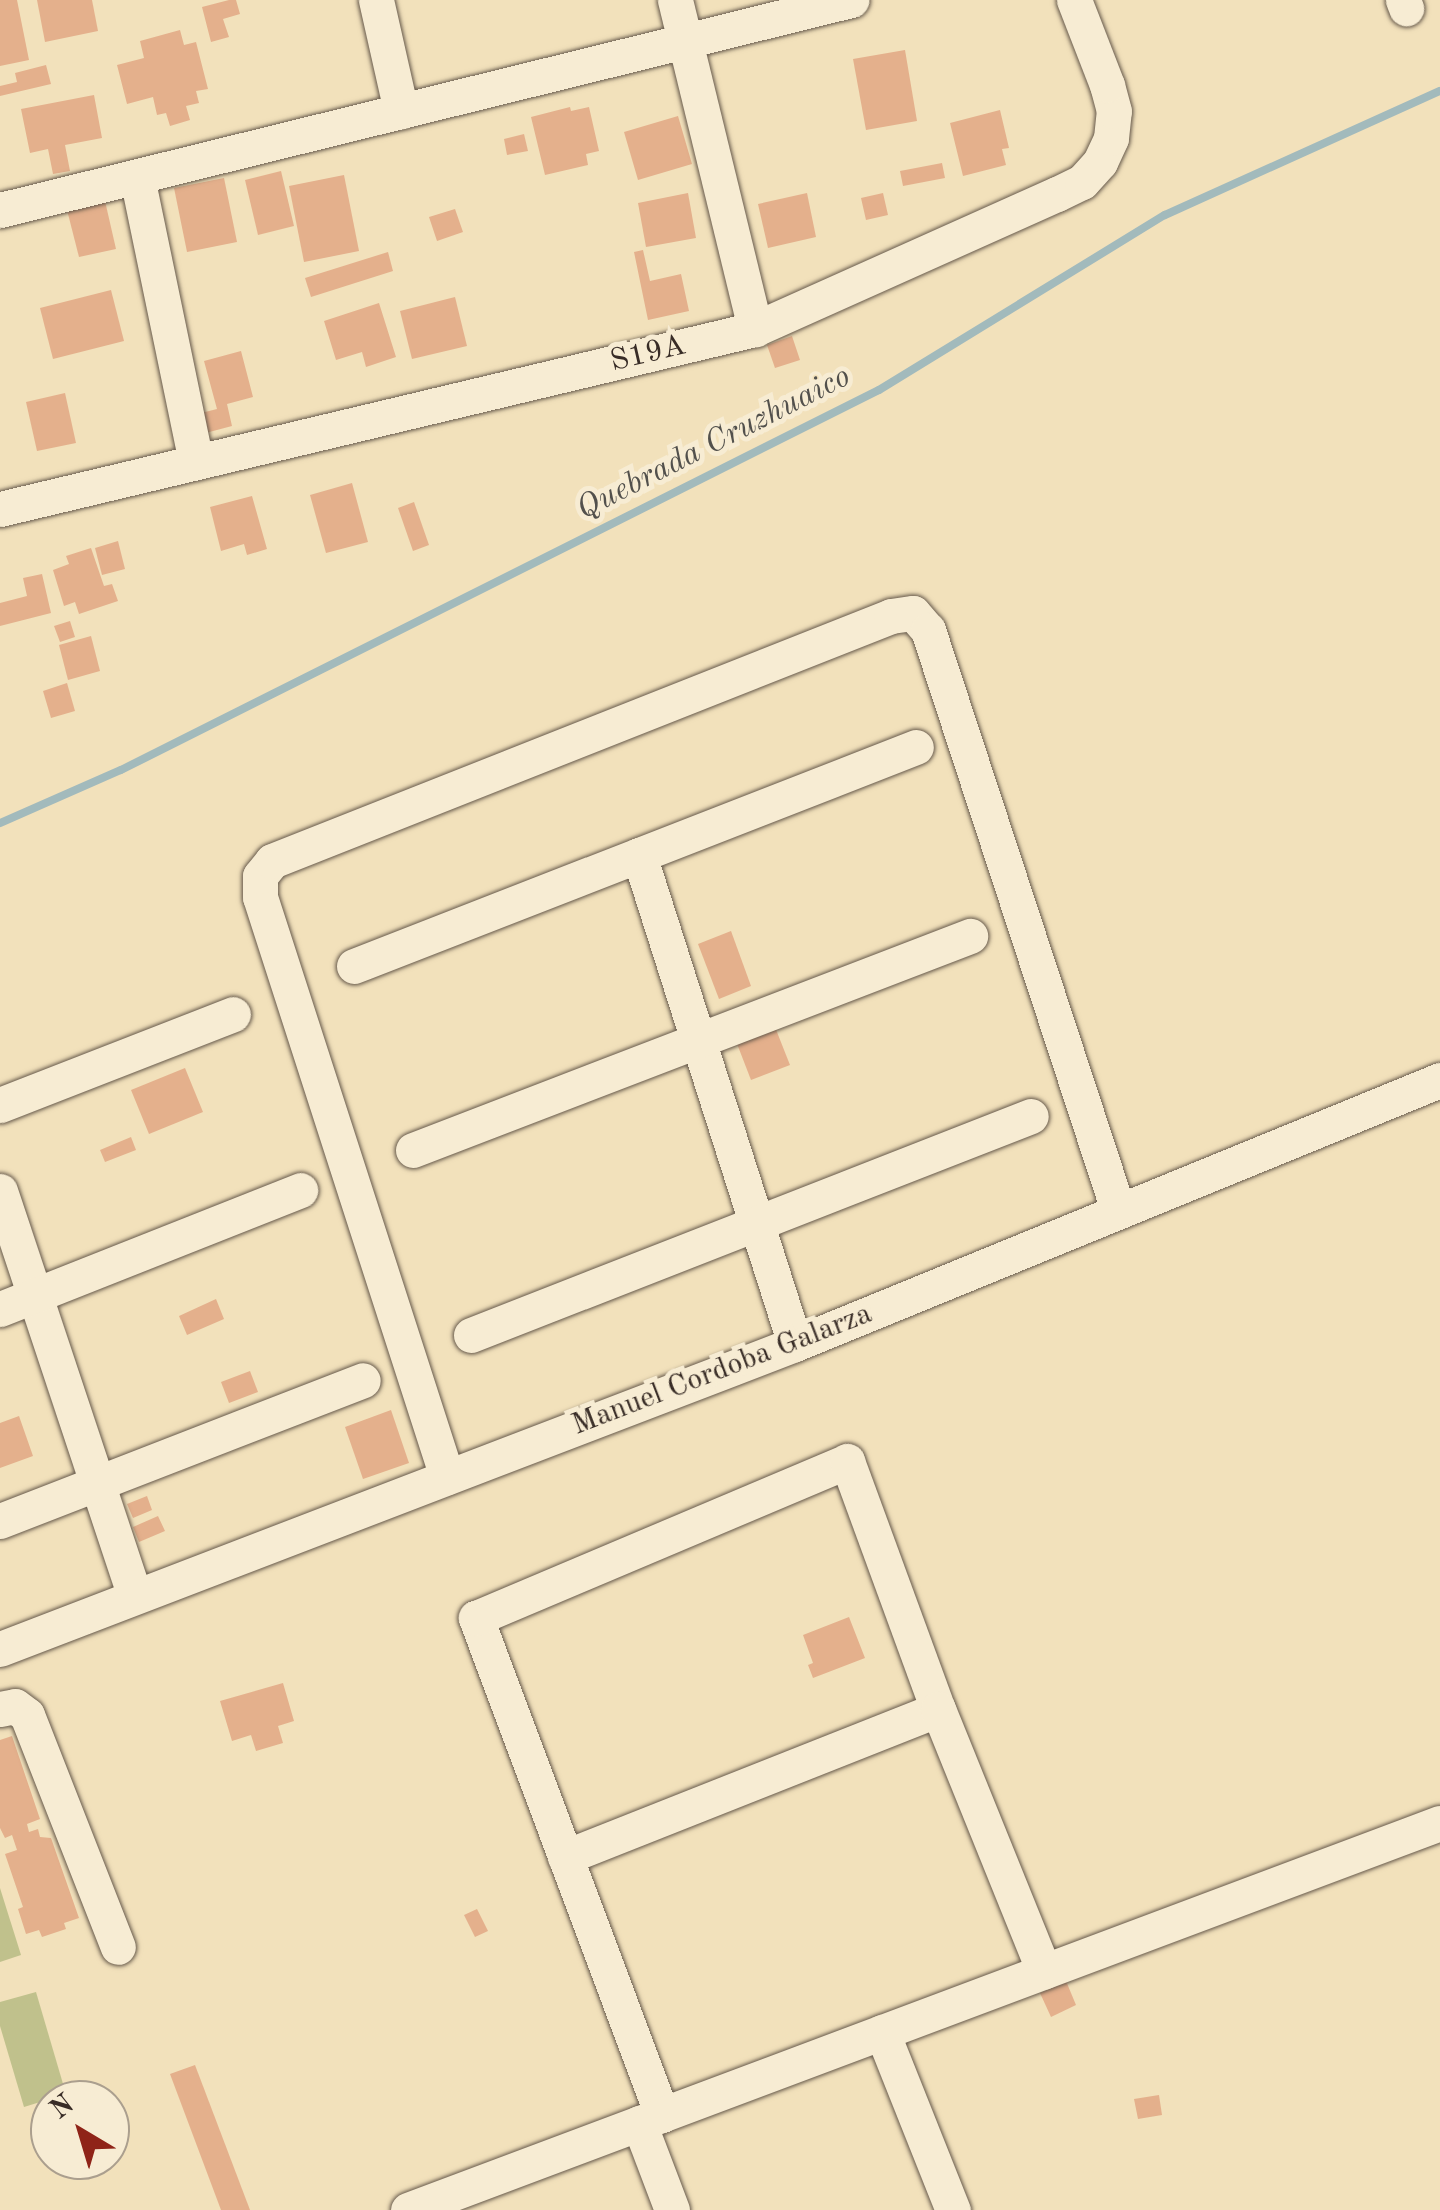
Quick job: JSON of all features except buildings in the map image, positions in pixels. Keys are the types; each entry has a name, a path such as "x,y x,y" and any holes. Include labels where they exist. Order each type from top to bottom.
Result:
{"street":[{"path":"376,0 401,111"},
{"path":"675,0 755,328"},
{"path":"0,210 851,0"},
{"name":"S19A","path":"0,509 755,328 1082,182 1100,162 1112,138 1114,111 1074,0"},
{"path":"136,177 196,462"},
{"path":"447,1476 260,898 260,876 272,861 891,616 913,613 928,630 1118,1210"},
{"path":"354,966 916,747"},
{"path":"640,855 795,1344"},
{"path":"413,1150 970,936"},
{"path":"0,1105 233,1014"},
{"name":"Manuel Cordoba Galarza","path":"0,1648 795,1344 1440,1080"},
{"path":"470,1335 1031,1116"},
{"path":"0,1308 300,1190"},
{"path":"0,1192 136,1596"},
{"path":"0,1521 362,1380"},
{"path":"672,2210 651,2119 565,1856 476,1618 847,1461 938,1709 1044,1971"},
{"path":"0,1709 15,1706 27,1715 118,1947"},
{"path":"565,1856 938,1709"},
{"path":"408,2210 1440,1822"},
{"path":"882,2032 953,2210"}],"green space":[{"path":"0,1888 21,1955 0,1962"},
{"path":"36,1992 62,2080 30,2080 30,2105 24,2107 0,2026 0,2002"}],"waterway":[{"name":"Quebrada Cruzhuaico","path":"0,823 121,770 879,390 1165,215 1440,91"}]}
